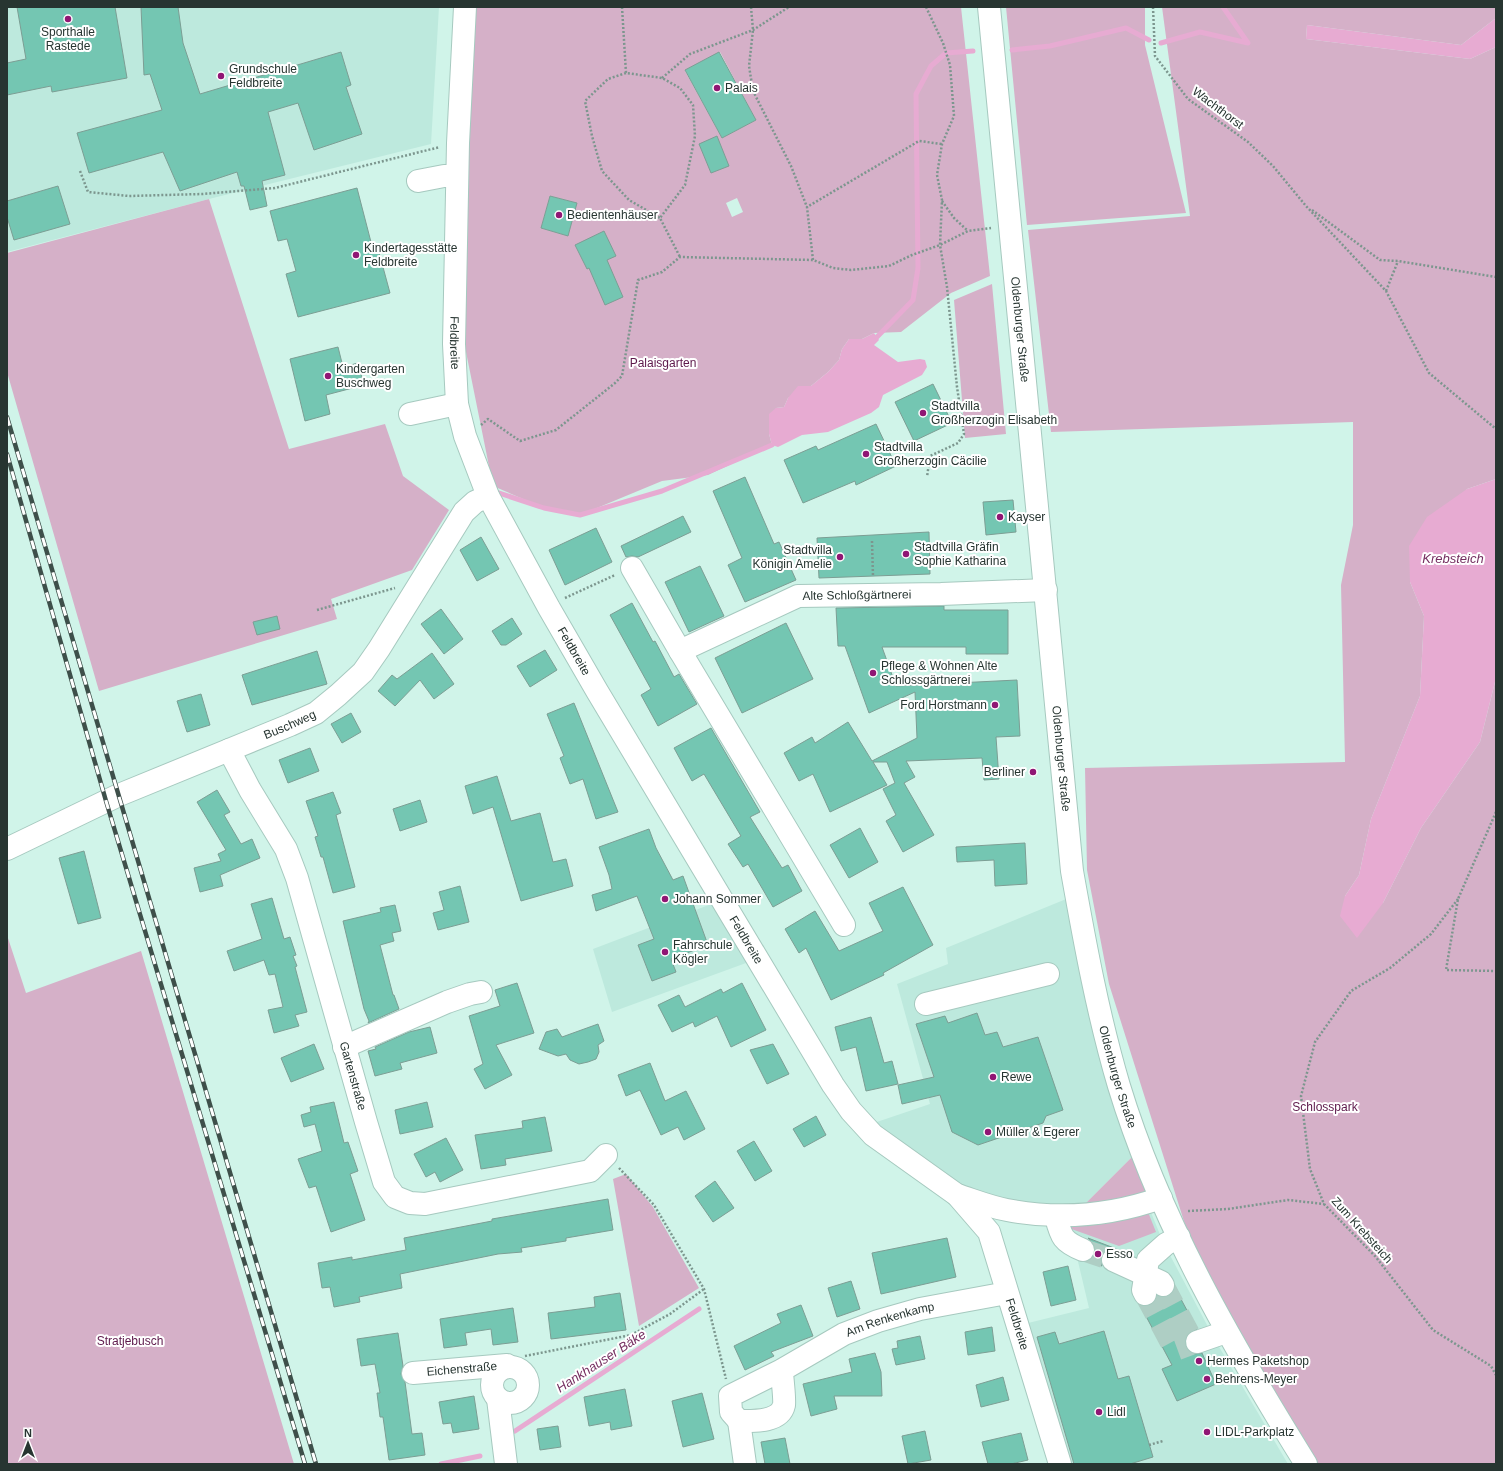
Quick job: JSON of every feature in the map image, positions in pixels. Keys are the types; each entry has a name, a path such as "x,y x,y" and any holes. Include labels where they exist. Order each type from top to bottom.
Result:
{"street":[{"name":"Feldbreite","path":"465,7 458,143 454,344 457,404 464,436 488,496 596,691 833,1086 851,1110 873,1135 957,1195 989,1232 1057,1463"},
{"name":"Oldenburger Straße","path":"989,7 1072,871 1089,969 1120,1087 1164,1205 1226,1332 1306,1464"},
{"path":"418,181 444,176 457,176"},
{"path":"410,414 457,404"},
{"name":"Buschweg","path":"7,849 119,795 316,713 363,672 464,512 474,502 488,496"},
{"path":"632,568 844,925"},
{"name":"Alte Schloßgärtnerei","path":"680,651 798,596 1046,590"},
{"name":"Gartenstraße","path":"229,750 250,790 286,849 297,878 344,1047 384,1182 395,1197 410,1203 440,1202 590,1171 606,1155"},
{"path":"926,1004 1048,974"},
{"path":"344,1047 447,1002 481,992"},
{"name":"Feldbreite","path":"957,1195 1006,1210 1056,1217 1097,1215 1138,1206 1164,1205"},
{"path":"1056,1217 1060,1235 1070,1245 1083,1250"},
{"path":"1113,1260 1151,1285 1148,1260 1166,1244 1179,1237"},
{"name":"Am Renkenkamp","path":"730,1396 782,1370 844,1334 878,1321 920,1309 1007,1293"},
{"path":"1197,1342 1226,1332"},
{"name":"Eichenstraße","path":"413,1373 507,1365 510,1368 521,1371 528,1381 526,1393 518,1402 506,1403 498,1399"},
{"name":"Eichenstraße","path":"506,1464 498,1399 492,1388 494,1378 500,1370 510,1368"},
{"path":"739,1421 766,1420 777,1416 784,1406 782,1370"},
{"path":"730,1396 731,1412 739,1421 745,1464"}],"path":[{"path":"622,7 626,73"},
{"path":"751,7 753,30 749,66 753,91 791,166 807,207 813,260"},
{"path":"662,78 690,54 753,30 789,7"},
{"path":"926,7 950,65 954,116 942,144 936,175 942,200 940,245 947,286 955,372 964,434 958,443 930,456 927,477"},
{"name":"Wachthorst","path":"1153,7 1155,56 1188,99 1248,142 1286,181 1306,206"},
{"path":"660,218 685,185 695,136 693,105 680,88 662,78 626,73 608,79 585,101 592,136 602,171 629,200 660,218 680,257"},
{"path":"807,207 919,140 942,144"},
{"path":"80,171 88,192 129,196 202,194 275,188 458,143"},
{"path":"942,200 954,218 968,231"},
{"path":"1306,206 1380,260 1398,261 1496,277"},
{"path":"1306,206 1386,291 1429,373 1496,429"},
{"path":"464,436 488,420 520,441 556,430 614,383 622,376 638,280 662,272 680,257 813,260 833,268 851,270 889,266 912,255 940,245 968,231 992,228"},
{"path":"1386,291 1398,261"},
{"path":"872,541 874,595"},
{"path":"549,608 564,599 632,568"},
{"path":"317,610 410,584 418,587"},
{"path":"1496,812 1458,899 1446,970 1496,970"},
{"name":"Zum Krebsteich","path":"1458,899 1431,934 1390,968 1351,991 1315,1042 1301,1096 1310,1169 1324,1204 1376,1256 1433,1330 1491,1366 1496,1375"},
{"path":"606,1155 654,1205 704,1289 730,1396"},
{"path":"1164,1205 1228,1209 1288,1200 1324,1204"},
{"path":"510,1368 519,1357 631,1335 670,1314 704,1289"},
{"path":"1149,1444 1163,1441"}],"shaded area":[{"name":"Grundschule Feldbreite","path":"7,7 439,7 431,144 209,199 7,252"},
{"path":"1076,895 1141,1148 1084,1205 1056,1217 957,1195 865,1126 930,1104 897,984 948,964 946,948"},
{"path":"722,900 757,959 612,1012 593,949"},
{"path":"1148,1205 1163,1242 1215,1340 1288,1464 1063,1464 1020,1325 1089,1308 1076,1253 1056,1222"}],"green space":[{"name":"Palaisgarten","path":"476,7 961,7 990,276 951,293 901,332 874,333 862,339 849,339 842,349 839,360 828,372 811,386 788,398 784,407 776,408 769,434 772,445 708,475 662,481 580,515 544,508 493,486 464,342 466,143","holes":["720,52 756,120 722,138 685,71","550,196 577,203 568,236 541,228","737,198 743,212 732,217 726,203"]},
{"path":"1006,7 1145,7 1145,45 1186,213 1027,225"},
{"name":"Schlosspark","path":"1162,7 1496,7 1496,18 1461,45 1307,25 1306,39 1470,59 1496,47 1496,479 1467,489 1410,582 1424,616 1420,696 1371,819 1359,875 1345,896 1383,903 1421,828 1480,742 1496,678 1496,1464 1317,1464 1233,1329 1188,1234 1109,984 1087,870 1085,768 1345,762 1341,585 1353,525 1353,422 1051,432 1028,230 1190,216"},
{"path":"209,199 289,449 385,424 403,476 449,510 412,570 331,599 337,619 99,691 7,372 7,253"},
{"path":"992,284 1006,434 965,438 954,300"},
{"name":"Stratjebusch","path":"7,935 26,993 141,951 294,1464 7,1464"},
{"path":"1141,1148 1161,1198 1084,1205"},
{"path":"626,1174 653,1207 699,1288 639,1326 613,1179"},
{"path":"1146,1207 1156,1232 1119,1246 1063,1226"}],"water":[{"path":"1496,18 1496,47 1470,59 1306,39 1307,25 1461,45"},
{"path":"874,333 879,340 874,345 898,362 920,359 925,360 927,367 922,375 883,395 879,407 871,413 828,432 802,435 778,447 772,445 769,434 769,414 776,408 784,407 788,398 798,386 811,386 828,372 839,360 842,349 849,339 862,339"},
{"name":"Krebsteich","path":"1496,479 1496,678 1480,742 1421,828 1383,903 1357,938 1340,916 1345,896 1359,875 1371,819 1420,696 1424,616 1410,582 1409,546 1427,517 1467,489"}],"building":[{"path":"17,7 115,7 127,78 52,92 51,86 7,95 7,63 26,59"},
{"name":"Grundschule Feldbreite","path":"141,7 178,7 183,43 200,94 341,52 351,85 346,87 362,134 314,150 298,103 268,112 285,175 262,181 267,206 250,210 244,186 241,186 237,172 180,191 163,152 89,173 77,133 162,110 150,74 144,75"},
{"name":"Palais","path":"719,52 756,120 722,138 685,70"},
{"path":"717,136 729,166 711,173 699,144"},
{"path":"58,186 70,224 14,240 7,217 7,201"},
{"name":"Kindertagesstätte Feldbreite","path":"357,188 372,246 377,245 390,293 298,317 286,274 296,271 287,239 278,241 270,211"},
{"name":"Bedientenhäuser","path":"550,196 577,203 568,236 541,228"},
{"path":"604,231 616,256 607,260 623,297 605,305 589,268 587,269 575,245"},
{"name":"Kindergarten Buschweg","path":"338,347 343,367 358,363 364,385 326,395 330,414 305,421 290,359"},
{"name":"Stadtvilla Großherzogin Elisabeth","path":"933,384 952,423 914,441 895,402"},
{"path":"876,424 896,466 856,485 855,481 803,503 784,460 816,446 818,450"},
{"path":"745,477 774,544 779,542 796,580 745,602 728,565 742,558 713,491"},
{"name":"Kayser","path":"1013,500 1016,532 986,535 983,502"},
{"path":"683,516 691,532 638,557 626,557 621,546"},
{"path":"596,528 612,562 565,585 549,550"},
{"path":"929,532 930,574 819,578 817,538"},
{"path":"481,537 499,569 477,581 460,550"},
{"path":"700,566 724,616 689,632 665,582"},
{"path":"632,603 653,642 655,641 674,677 679,674 697,704 658,726 641,695 651,689 610,615"},
{"path":"944,606 944,610 1008,610 1008,654 966,654 966,647 882,647 896,686 1017,680 1020,736 996,737 999,779 984,780 982,758 906,761 915,777 904,783 934,835 903,852 886,821 896,815 883,789 895,783 887,762 873,762 887,785 830,812 813,774 799,781 784,753 812,737 815,743 848,722 872,761 917,738 915,692 869,713 845,646 838,646 836,608"},
{"path":"441,609 463,639 444,654 421,624"},
{"path":"277,616 280,629 257,635 253,622"},
{"path":"512,618 522,634 506,645 501,645 492,631"},
{"path":"786,623 813,679 742,713 715,658"},
{"path":"545,650 557,670 530,687 517,666"},
{"path":"317,651 327,684 252,705 242,675"},
{"path":"432,653 454,684 434,699 420,680 395,706 378,691 392,675 397,679"},
{"path":"201,694 210,725 187,732 177,701"},
{"path":"574,703 618,812 596,819 583,779 570,784 560,758 564,756 547,714"},
{"path":"351,713 361,732 342,743 331,724"},
{"path":"711,728 760,812 750,817 782,868 788,865 802,891 773,907 748,864 743,867 728,844 741,836 704,774 692,781 674,748"},
{"path":"310,748 319,771 288,783 279,760"},
{"path":"497,776 511,821 540,813 553,862 566,859 573,886 521,901 493,807 473,814 465,786"},
{"path":"217,790 230,812 224,815 241,844 252,839 260,858 220,875 223,886 200,892 194,868 221,861 218,854 226,850 197,802"},
{"path":"333,792 341,813 336,815 355,887 333,893 323,857 321,857 315,837 318,836 306,801"},
{"path":"420,800 427,822 400,831 393,809"},
{"path":"860,828 878,862 849,878 830,845"},
{"path":"649,829 656,848 673,880 683,876 708,945 671,959 676,972 652,981 638,945 654,939 637,896 596,911 592,895 612,889 609,875 599,847"},
{"path":"1025,843 1027,884 995,886 994,860 957,862 956,847"},
{"path":"84,851 101,918 78,924 59,858"},
{"path":"460,886 469,922 438,930 433,913 444,910 439,892"},
{"path":"903,887 933,945 883,973 884,975 831,1000 806,948 799,953 785,929 815,911 839,951 883,931 869,903"},
{"path":"272,898 284,939 290,937 296,955 293,956 297,966 295,967 307,1012 295,1015 299,1026 274,1033 268,1010 283,1007 275,974 269,975 264,960 234,971 227,951 262,939 251,904"},
{"path":"395,905 401,931 392,933 394,941 380,945 393,995 399,1009 368,1023 369,1021 364,1009 343,921 381,912 380,908"},
{"path":"517,983 534,1033 496,1045 512,1075 485,1089 474,1069 483,1064 469,1016 500,1006 495,990"},
{"path":"742,983 766,1030 731,1047 717,1016 695,1027 693,1022 672,1032 658,1005 679,995 685,1007 721,989 723,993"},
{"name":"Rewe","path":"977,1013 985,1035 997,1032 1003,1047 1038,1037 1063,1110 1046,1116 1043,1123 978,1145 952,1132 940,1095 902,1104 898,1085 934,1077 916,1024 945,1016 948,1023"},
{"path":"871,1017 884,1063 892,1061 898,1084 866,1091 856,1047 841,1051 835,1027"},
{"path":"598,1024 604,1041 598,1045 599,1052 596,1059 579,1064 570,1060 566,1054 558,1056 539,1049 546,1032 557,1029 562,1037"},
{"path":"430,1027 437,1053 400,1063 402,1069 375,1076 368,1051 376,1049 375,1047 409,1032"},
{"path":"314,1044 324,1069 291,1082 281,1058"},
{"path":"773,1044 789,1074 767,1084 750,1050"},
{"path":"650,1063 665,1101 686,1091 705,1129 684,1140 678,1127 661,1135 640,1090 626,1096 618,1075"},
{"path":"334,1102 344,1143 348,1142 358,1171 350,1174 365,1220 331,1232 316,1186 309,1188 298,1159 322,1151 315,1124 304,1127 301,1115 311,1112 310,1107"},
{"path":"427,1102 433,1127 400,1134 395,1110"},
{"path":"816,1116 826,1135 804,1147 793,1129"},
{"path":"545,1117 552,1151 505,1159 506,1165 481,1169 475,1135 523,1128 522,1121"},
{"path":"446,1138 463,1170 440,1182 435,1172 426,1177 414,1154"},
{"path":"754,1141 772,1171 755,1181 737,1151"},
{"path":"715,1181 734,1208 713,1222 695,1196"},
{"path":"608,1199 613,1230 566,1238 566,1241 521,1248 522,1252 498,1254 400,1274 402,1288 359,1297 360,1302 334,1307 330,1287 322,1288 318,1263 352,1257 352,1260 406,1250 404,1238 492,1221 492,1219"},
{"path":"947,1238 956,1277 881,1294 872,1253"},
{"path":"1088,1238 1114,1248 1106,1250 1102,1254 1102,1266 1088,1261 1094,1255 1095,1249 1093,1243"},
{"path":"1068,1266 1076,1300 1051,1306 1043,1272"},
{"path":"851,1281 860,1309 837,1317 828,1288"},
{"path":"1175,1288 1197,1329 1187,1334 1185,1346 1194,1354 1202,1353 1216,1384 1177,1401 1162,1369 1172,1365 1140,1305 1150,1305 1155,1301 1157,1296 1170,1296"},
{"path":"620,1293 626,1330 551,1339 548,1313 595,1307 594,1297"},
{"path":"801,1305 813,1336 771,1352 774,1356 745,1370 734,1346 781,1323 777,1314"},
{"path":"513,1308 518,1342 493,1345 491,1329 465,1333 467,1345 444,1348 440,1319"},
{"path":"992,1327 995,1351 968,1355 965,1332"},
{"name":"Lidl","path":"1104,1331 1118,1379 1129,1376 1153,1457 1130,1464 1074,1464 1037,1337 1055,1332 1059,1344"},
{"path":"398,1333 403,1366 401,1374 405,1382 412,1434 422,1433 425,1455 389,1460 383,1417 380,1417 377,1393 380,1393 375,1364 361,1366 357,1339"},
{"path":"920,1336 925,1359 896,1365 892,1349 898,1348 897,1341"},
{"path":"875,1353 881,1372 882,1396 834,1396 837,1409 811,1416 803,1384 852,1372 849,1359"},
{"path":"1003,1377 1009,1400 981,1407 976,1385"},
{"path":"625,1389 632,1426 611,1430 610,1422 589,1426 584,1397"},
{"path":"702,1393 714,1439 683,1447 672,1401"},
{"path":"474,1396 479,1429 453,1433 451,1423 443,1424 439,1402"},
{"path":"558,1426 561,1447 540,1450 537,1429"},
{"path":"925,1431 931,1460 908,1464 902,1436"},
{"path":"1021,1433 1028,1460 1011,1464 988,1464 982,1442"},
{"path":"785,1438 790,1464 765,1464 761,1442"}],"waterway":[{"path":"1161,43 1200,32 1248,43 1223,7"},
{"path":"1012,50 1050,46 1126,28 1149,40"},
{"path":"877,337 913,300 918,268 916,94 931,66 946,53 973,51"},
{"path":"493,491 544,508 580,515 662,491 772,445"},
{"name":"Hankhauser Bäke","path":"515,1431 699,1309"},
{"name":"Hankhauser Bäke","path":"441,1464 480,1456"}],"tunnel":[{"path":"1083,1250 1113,1260"},
{"path":"1163,1285 1194,1343 1197,1342"},
{"path":"1145,1294 1175,1350 1194,1343"}],"railway":[{"path":"7,417 316,1464"},
{"path":"7,454 106,801 305,1464"}],"place":[{"name":"Sporthalle Rastede","path":"68,19"},
{"name":"Grundschule Feldbreite","path":"221,76"},
{"name":"Palais","path":"717,88"},
{"name":"Bedientenhäuser","path":"559,215"},
{"name":"Kindertagesstätte Feldbreite","path":"356,255"},
{"name":"Kindergarten Buschweg","path":"328,376"},
{"name":"Stadtvilla Großherzogin Elisabeth","path":"923,413"},
{"name":"Stadtvilla Großherzogin Cäcilie","path":"866,454"},
{"name":"Kayser","path":"1000,517"},
{"name":"Stadtvilla Gräfin Sophie Katharina","path":"906,554"},
{"name":"Stadtvilla Königin Amelie","path":"840,557"},
{"name":"Pflege & Wohnen Alte Schlossgärtnerei","path":"873,673"},
{"name":"Ford Horstmann","path":"995,705"},
{"name":"Berliner","path":"1033,772"},
{"name":"Johann Sommer","path":"665,899"},
{"name":"Fahrschule Kögler","path":"665,952"},
{"name":"Rewe","path":"993,1077"},
{"name":"Müller & Egerer","path":"988,1132"},
{"name":"Esso","path":"1098,1254"},
{"name":"Hermes Paketshop","path":"1199,1361"},
{"name":"Behrens-Meyer","path":"1207,1379"},
{"name":"Lidl","path":"1099,1412"},
{"name":"LIDL-Parkplatz","path":"1207,1432"}]}
